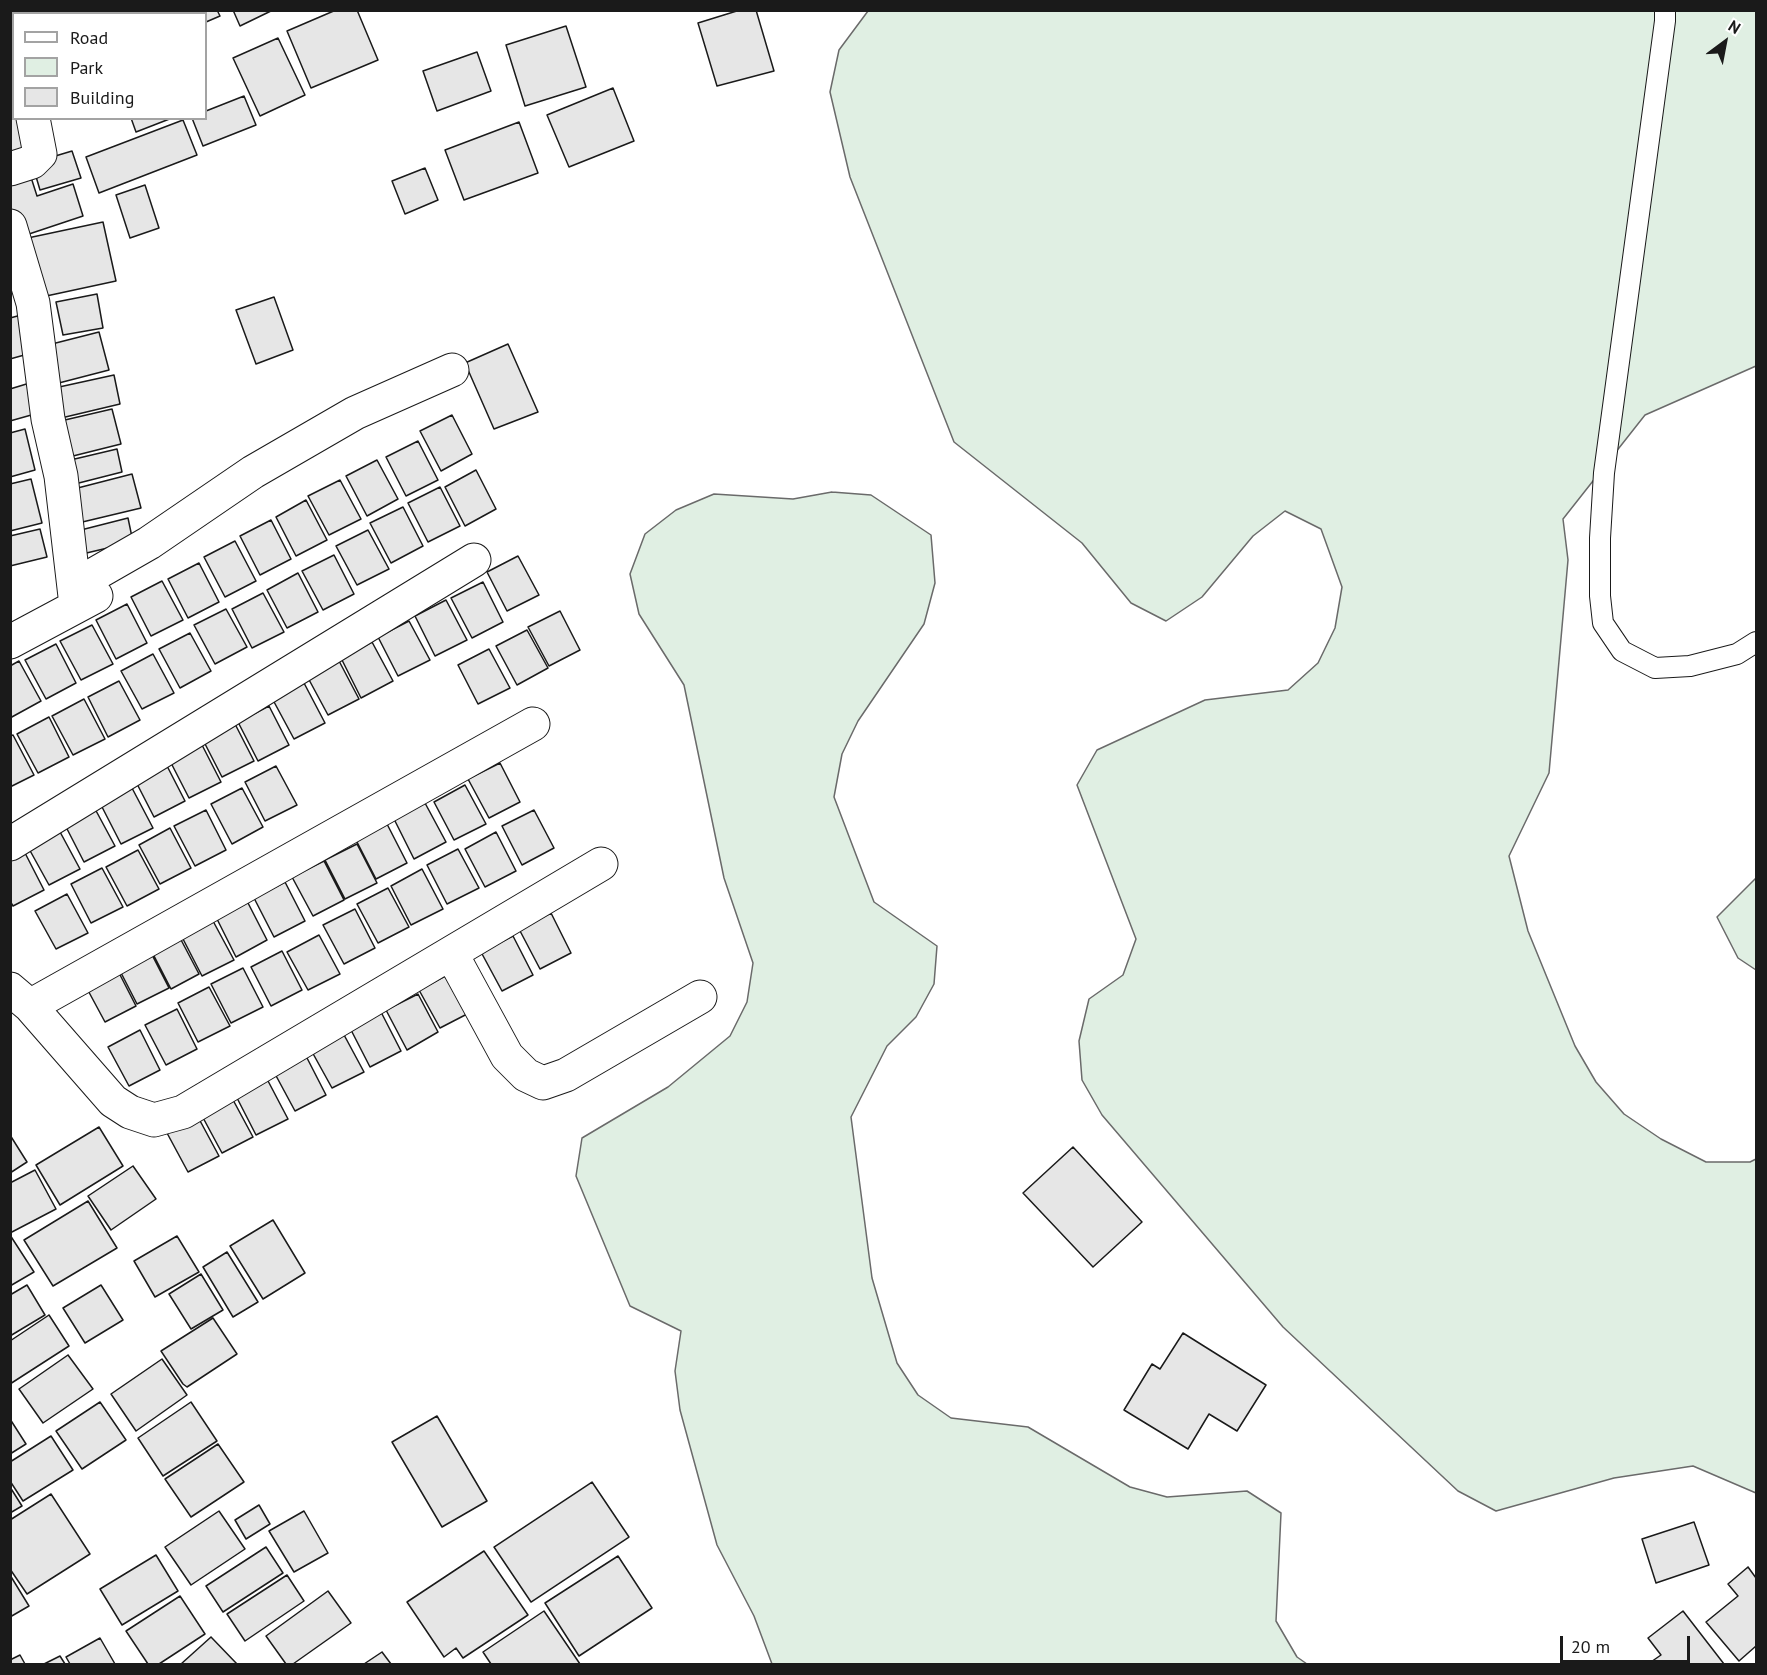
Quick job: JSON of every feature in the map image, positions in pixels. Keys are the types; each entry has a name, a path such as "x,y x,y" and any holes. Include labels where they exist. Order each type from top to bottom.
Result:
{"street":[{"path":"10,169 32,162 40,154 33,120"},
{"path":"10,226 33,303 48,419 61,476 75,596"},
{"path":"10,642 253,472 355,413 452,370"},
{"path":"75,596 179,550"},
{"path":"10,844 474,560"},
{"path":"533,724 20,997 114,1101 130,1112 154,1120 183,1112 601,864"},
{"path":"451,952 507,1056 526,1075 543,1083 566,1075 700,997"}],"lane":[{"path":"1665,10 1604,473 1599,596 1602,623 1622,651 1655,668 1699,663 1737,654 1756,642"}],"green space":[{"path":"868,11 1756,11 1756,366 1645,415 1563,519 1568,560 1549,773 1509,856 1528,931 1575,1046 1596,1082 1624,1114 1661,1139 1706,1162 1750,1162 1756,1159 1756,1493 1693,1466 1614,1478 1496,1511 1458,1491 1283,1327 1102,1115 1082,1080 1079,1041 1089,999 1123,975 1136,939 1077,785 1097,750 1205,700 1288,690 1318,663 1335,628 1342,587 1321,529 1285,511 1253,536 1202,597 1166,621 1131,603 1082,543 954,442 850,177 830,92 839,50"},
{"path":"832,492 871,495 931,535 935,583 924,624 858,721 842,754 834,797 874,902 937,946 934,984 916,1017 887,1046 851,1117 872,1278 897,1363 918,1395 951,1418 1028,1427 1130,1487 1167,1497 1247,1491 1281,1513 1276,1621 1297,1657 1307,1664 772,1664 754,1616 717,1545 680,1410 675,1371 681,1331 630,1306 576,1176 582,1138 668,1087 730,1036 747,1002 753,963 724,878 684,685 639,614 630,574 645,534 676,510 714,494 793,499"},
{"path":"1756,878 1756,970 1738,958 1717,917"}],"building":[{"path":"19,10 59,10 56,12 20,12"},
{"path":"107,10 108,12 88,12"},
{"path":"178,10 217,10 220,16 207,22 207,12 178,12"},
{"path":"233,10 273,10 240,26"},
{"path":"336,10 357,10 378,60 311,88 287,31"},
{"path":"740,10 756,10 774,71 717,86 698,23"},
{"path":"566,26 586,87 525,106 506,45"},
{"path":"278,38 305,95 260,116 233,58"},
{"path":"477,52 491,91 437,111 423,71"},
{"path":"613,88 634,141 569,167 547,115"},
{"path":"244,96 256,125 203,146 193,120 207,120 207,111"},
{"path":"12,108 12,120 25,120 32,147 10,153 10,109"},
{"path":"132,120 167,120 136,132"},
{"path":"183,120 197,155 99,193 86,157"},
{"path":"519,122 538,173 464,200 445,150"},
{"path":"72,151 81,178 40,190 32,163"},
{"path":"425,168 438,200 405,214 392,181"},
{"path":"29,171 37,196 73,184 83,216 20,237 10,208 10,177"},
{"path":"145,185 159,228 130,238 116,195"},
{"path":"103,222 116,281 37,298 23,239"},
{"path":"97,294 103,328 63,335 56,302"},
{"path":"274,297 293,350 256,364 236,310"},
{"path":"25,314 35,352 10,359 10,318"},
{"path":"99,332 109,370 55,384 44,346"},
{"path":"508,344 538,412 494,429 465,363"},
{"path":"114,375 120,404 57,419 50,389"},
{"path":"33,382 42,412 10,421 10,389"},
{"path":"112,409 121,444 61,459 52,423"},
{"path":"452,415 472,454 441,471 420,431"},
{"path":"25,429 35,470 10,477 10,433"},
{"path":"418,441 438,480 406,496 386,457"},
{"path":"117,449 122,472 67,486 62,462"},
{"path":"377,460 398,499 367,516 346,476"},
{"path":"476,470 496,509 465,526 445,487"},
{"path":"132,474 141,508 74,524 66,491"},
{"path":"31,479 42,523 10,531 10,484"},
{"path":"340,480 361,519 329,535 308,496"},
{"path":"440,487 460,526 428,542 408,503"},
{"path":"306,500 327,540 296,556 276,517"},
{"path":"403,507 423,546 391,563 370,523"},
{"path":"128,518 133,542 78,555 73,532"},
{"path":"271,520 291,559 260,575 240,536"},
{"path":"40,529 47,557 10,566 10,536"},
{"path":"368,530 389,569 357,585 336,546"},
{"path":"235,541 256,581 225,597 204,557"},
{"path":"334,555 354,594 323,610 302,571"},
{"path":"518,556 539,595 507,611 487,572"},
{"path":"199,563 219,602 188,618 168,579"},
{"path":"298,573 318,612 287,628 267,590"},
{"path":"162,581 183,620 151,636 131,597"},
{"path":"483,582 503,622 472,638 451,598"},
{"path":"263,593 284,632 252,648 232,609"},
{"path":"446,600 467,640 435,656 415,616"},
{"path":"127,604 147,643 116,659 96,620"},
{"path":"226,609 247,647 215,664 194,625"},
{"path":"560,611 580,650 549,666 528,627"},
{"path":"409,621 430,660 398,676 378,637"},
{"path":"92,625 113,664 81,680 60,641"},
{"path":"527,630 548,668 517,685 496,646"},
{"path":"190,633 211,671 180,688 159,649"},
{"path":"372,642 393,681 361,698 341,658"},
{"path":"56,644 76,683 46,699 25,660"},
{"path":"489,649 510,688 478,704 458,665"},
{"path":"153,654 174,693 142,709 121,671"},
{"path":"338,659 359,699 328,715 307,676"},
{"path":"19,661 41,701 10,718 10,666"},
{"path":"119,681 140,720 108,737 88,697"},
{"path":"304,683 325,723 294,739 273,700"},
{"path":"84,699 105,739 73,755 52,716"},
{"path":"269,706 289,745 258,761 238,722"},
{"path":"49,717 69,757 38,773 17,734"},
{"path":"234,722 254,761 222,777 202,738"},
{"path":"13,735 34,775 10,787 10,736"},
{"path":"201,743 221,782 189,798 169,759"},
{"path":"165,762 185,801 154,817 134,778"},
{"path":"500,763 520,802 489,818 468,779"},
{"path":"276,766 297,805 265,821 245,782"},
{"path":"465,785 486,824 454,840 434,802"},
{"path":"132,788 153,828 121,844 101,805"},
{"path":"242,788 263,827 232,844 211,804"},
{"path":"425,803 446,842 414,859 394,819"},
{"path":"94,807 115,846 84,862 64,823"},
{"path":"206,810 226,850 195,866 174,826"},
{"path":"534,810 554,848 522,865 502,826"},
{"path":"387,824 407,863 376,879 356,840"},
{"path":"170,828 191,868 160,884 139,845"},
{"path":"59,830 80,869 49,885 28,847"},
{"path":"496,832 516,871 485,887 465,849"},
{"path":"357,844 377,883 345,899 325,860"},
{"path":"458,849 479,888 447,904 427,865"},
{"path":"138,850 159,889 127,906 106,867"},
{"path":"24,851 44,890 13,906 10,901 10,858"},
{"path":"324,861 344,900 313,916 292,877"},
{"path":"102,868 123,907 91,923 71,884"},
{"path":"422,869 443,909 411,925 391,886"},
{"path":"285,882 305,921 274,937 254,898"},
{"path":"388,888 409,927 378,943 357,904"},
{"path":"67,894 88,933 56,949 35,911"},
{"path":"247,901 267,940 236,957 216,917"},
{"path":"355,909 375,948 344,964 323,925"},
{"path":"551,913 571,953 540,969 519,929"},
{"path":"213,921 234,960 202,976 182,937"},
{"path":"319,935 340,974 308,990 287,952"},
{"path":"179,936 199,974 171,989 151,950"},
{"path":"513,936 533,975 502,991 481,952"},
{"path":"149,949 169,988 137,1004 117,965"},
{"path":"282,951 302,990 271,1006 251,967"},
{"path":"116,967 136,1006 105,1022 84,983"},
{"path":"243,968 263,1007 231,1023 211,984"},
{"path":"451,973 471,1012 440,1028 419,990"},
{"path":"209,987 230,1026 198,1042 178,1003"},
{"path":"418,994 438,1032 407,1050 386,1010"},
{"path":"177,1009 197,1049 166,1065 145,1025"},
{"path":"381,1012 401,1051 370,1067 350,1028"},
{"path":"140,1030 160,1070 129,1086 108,1047"},
{"path":"343,1033 364,1072 332,1088 311,1050"},
{"path":"306,1056 326,1095 295,1111 274,1072"},
{"path":"267,1079 288,1119 256,1135 236,1096"},
{"path":"232,1098 253,1137 222,1153 201,1114"},
{"path":"198,1117 219,1156 188,1172 167,1133"},
{"path":"99,1127 123,1166 60,1205 36,1165"},
{"path":"10,1135 27,1162 10,1173"},
{"path":"1073,1147 1142,1222 1093,1267 1023,1193"},
{"path":"133,1166 156,1199 111,1230 88,1196"},
{"path":"35,1170 56,1209 10,1233 10,1183"},
{"path":"88,1201 117,1248 53,1286 24,1240"},
{"path":"273,1220 305,1273 263,1299 230,1246"},
{"path":"10,1235 34,1272 10,1286"},
{"path":"177,1236 199,1272 155,1297 134,1261"},
{"path":"227,1252 258,1302 233,1317 203,1267"},
{"path":"201,1274 223,1310 191,1329 169,1294"},
{"path":"27,1285 45,1315 10,1336 10,1295"},
{"path":"101,1285 123,1320 85,1343 63,1308"},
{"path":"49,1315 69,1346 10,1384 10,1341"},
{"path":"213,1318 237,1354 187,1387 161,1351"},
{"path":"1183,1333 1266,1385 1237,1431 1209,1414 1188,1449 1124,1410 1152,1364 1160,1369"},
{"path":"68,1355 93,1389 43,1423 19,1389"},
{"path":"162,1359 187,1395 136,1431 111,1394"},
{"path":"100,1402 126,1440 82,1469 56,1431"},
{"path":"191,1402 217,1441 163,1476 138,1438"},
{"path":"437,1416 487,1501 442,1527 392,1442"},
{"path":"10,1419 26,1444 10,1454"},
{"path":"51,1436 73,1470 23,1501 10,1481 10,1462"},
{"path":"218,1444 244,1482 191,1517 165,1479"},
{"path":"592,1482 629,1537 531,1602 494,1547"},
{"path":"10,1487 22,1506 10,1513"},
{"path":"51,1494 90,1554 27,1594 10,1569 10,1520"},
{"path":"259,1505 270,1524 246,1539 235,1520"},
{"path":"219,1511 245,1549 191,1585 165,1547"},
{"path":"304,1511 328,1553 294,1572 269,1531"},
{"path":"1694,1522 1709,1565 1656,1583 1642,1539"},
{"path":"266,1547 283,1573 223,1612 206,1586"},
{"path":"484,1551 528,1615 463,1658 456,1648 444,1657 407,1602"},
{"path":"156,1555 178,1591 122,1625 100,1589"},
{"path":"618,1556 652,1608 579,1656 545,1603"},
{"path":"1748,1567 1756,1578 1756,1646 1739,1661 1706,1622 1738,1596 1728,1584"},
{"path":"10,1575 29,1606 10,1617"},
{"path":"287,1575 304,1601 245,1641 227,1614"},
{"path":"328,1591 351,1623 293,1664 286,1664 266,1636"},
{"path":"180,1596 205,1634 159,1664 148,1664 126,1631"},
{"path":"544,1611 580,1664 491,1664 483,1652"},
{"path":"1683,1611 1724,1664 1648,1664 1661,1655 1648,1638"},
{"path":"211,1637 237,1664 181,1664"},
{"path":"100,1638 115,1664 70,1664 66,1657"},
{"path":"382,1652 391,1664 364,1664"},
{"path":"20,1655 25,1664 10,1664 10,1660"},
{"path":"60,1656 65,1664 44,1664"}]}
